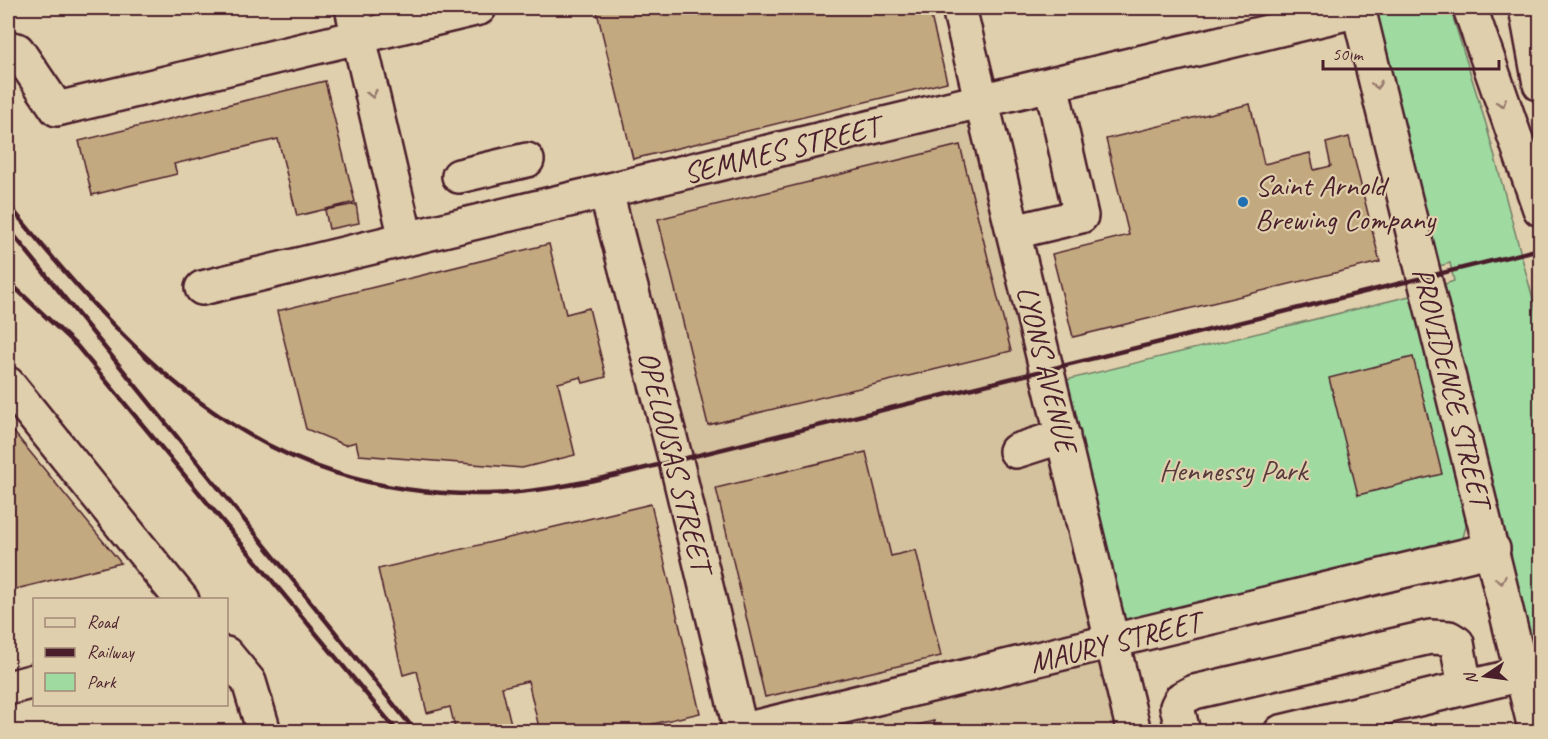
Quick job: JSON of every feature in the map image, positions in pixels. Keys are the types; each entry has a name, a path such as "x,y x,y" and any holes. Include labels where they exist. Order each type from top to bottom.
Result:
{"main road":[{"path":"8,48 17,50 57,109 356,22 479,8"},
{"name":"LYONS AVENUE","path":"959,8 1134,732"},
{"path":"1470,8 1540,208"},
{"path":"1526,8 1540,84"},
{"name":"SEMMES STREET","path":"202,288 1052,84 1307,15 1359,9"},
{"name":"PROVIDENCE STREET","path":"1359,9 1536,732"},
{"path":"356,22 406,239"},
{"path":"1014,232 1081,216 1052,84"},
{"path":"459,176 527,160"},
{"name":"OPELOUSAS STREET","path":"606,192 676,461 739,731"},
{"path":"8,384 180,598"},
{"path":"1016,451 1063,436"},
{"name":"MAURY STREET","path":"739,731 1113,643 1493,549"},
{"path":"1183,732 1177,707 1181,699 1194,692 1430,637 1449,638 1457,643 1465,687"},
{"path":"228,656 249,682 264,732"},
{"path":"1281,732 1523,674"},
{"path":"8,688 33,681"}],"shaded area":[{"path":"970,117 1118,731 753,731 627,206"}],"green space":[{"path":"1374,8 1450,8 1486,124 1540,325 1540,695 1442,285 1454,281 1450,263 1436,267"},
{"name":"Hennessy Park","path":"1414,295 1468,518 1462,542 1124,627 1066,380"}],"building":[{"path":"596,8 929,8 947,82 633,159"},
{"path":"1000,8 1024,8 1001,13"},
{"path":"325,81 355,202 297,216 278,139 174,164 177,174 92,195 79,141"},
{"name":"Saint Arnold Brewing Company","path":"1250,104 1264,164 1310,153 1314,170 1331,166 1326,143 1349,137 1380,262 1073,337 1052,254 1129,235 1106,139"},
{"path":"960,145 1011,351 708,425 658,219"},
{"path":"356,204 359,223 329,229 325,210"},
{"path":"549,244 566,314 589,308 606,377 583,383 581,377 558,383 575,455 522,468 359,455 356,442 345,445 306,429 277,311"},
{"path":"1413,357 1442,474 1358,495 1329,378"},
{"path":"8,425 121,563 8,591"},
{"path":"866,452 891,556 916,550 941,656 765,697 716,488"},
{"path":"651,504 700,713 619,732 540,732 528,681 502,687 513,732 456,732 450,707 427,713 417,671 403,675 378,569"},
{"path":"934,721 936,732 889,732"}],"railway":[{"path":"8,204 107,318 158,368 213,411 271,447 336,473 407,489 487,494 555,487 621,474 1540,249"},
{"path":"8,228 416,732"},
{"path":"8,281 77,346 398,732"}],"place":[{"name":"Saint Arnold Brewing Company","path":"1243,202"}]}
